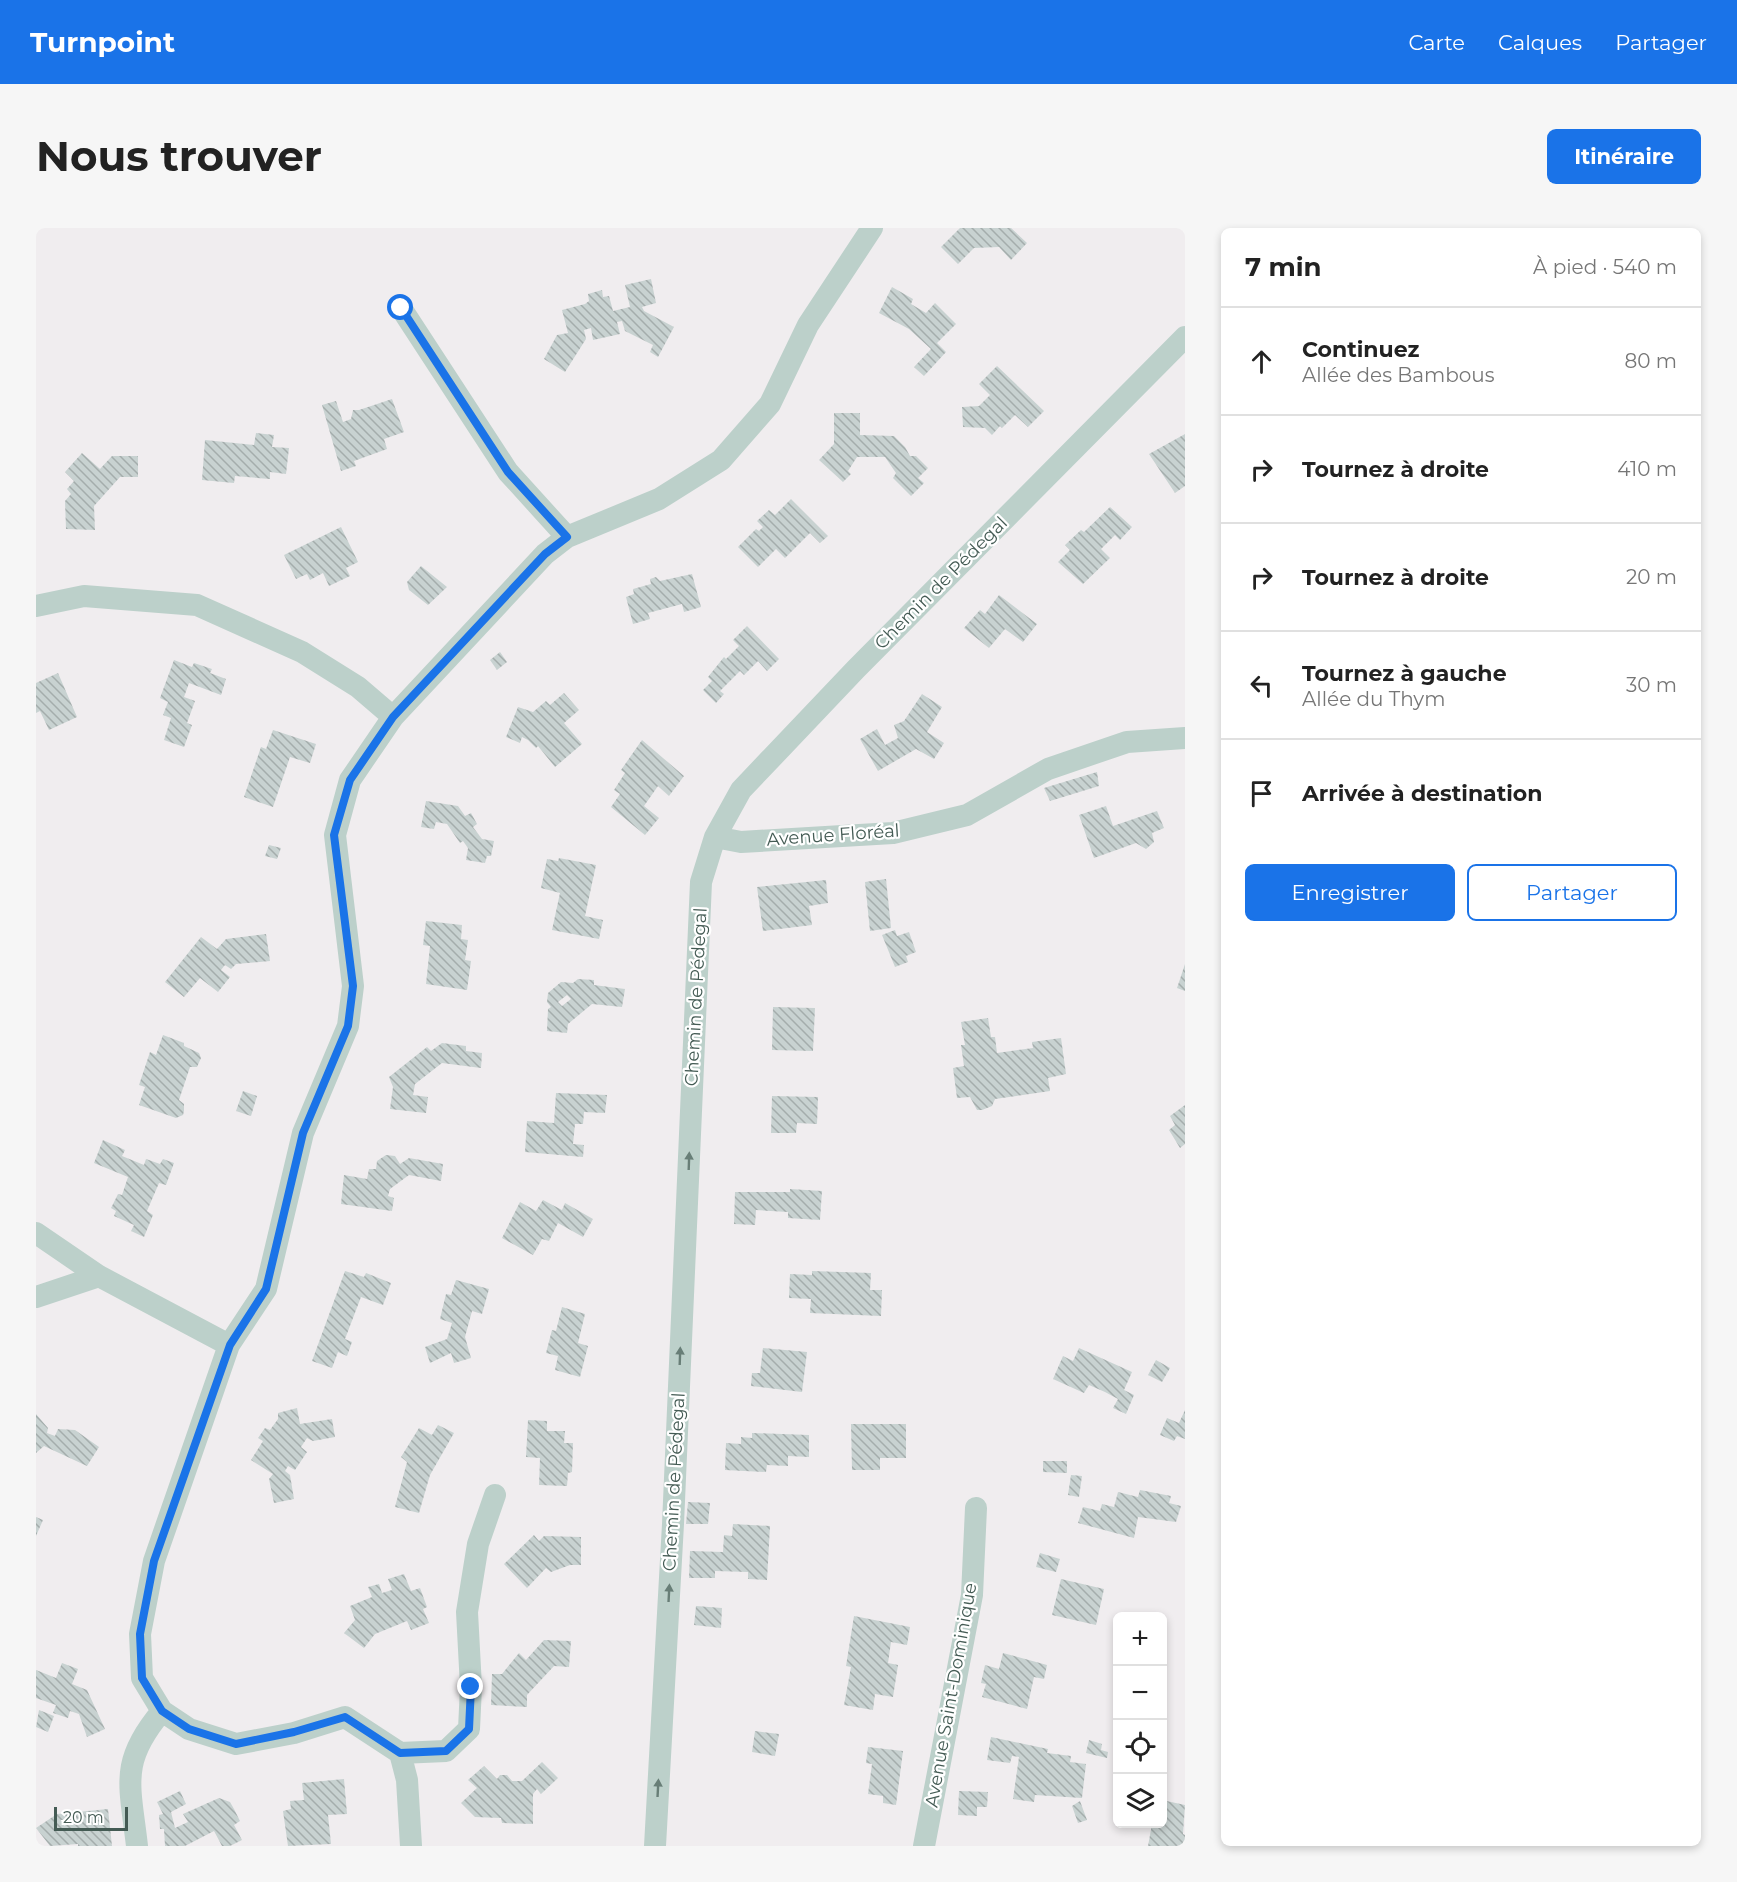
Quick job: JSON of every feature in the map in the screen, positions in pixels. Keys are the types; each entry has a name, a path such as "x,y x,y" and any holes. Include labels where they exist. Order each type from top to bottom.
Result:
{"street":[{"path":"495,1495 478,1544 466,1612 471,1687 469,1729 446,1751 400,1753 345,1717 294,1732 236,1744 189,1729 162,1711 142,1678 140,1634 154,1561 230,1345 266,1289 303,1133 348,1026 353,986 334,835 350,780 393,717 545,554 567,537 659,499 721,460 770,404 808,325 872,228"},
{"path":"401,308 508,472 567,537"},
{"name":"Chemin de Pédegal","path":"655,1846 673,1524 701,882 715,837 741,790 864,661 1185,337"},
{"path":"36,606 84,596 197,605 302,652 358,687 393,717"},
{"name":"Avenue Floréal","path":"715,837 741,842 893,833 967,816 1048,769 1127,742 1185,738"},
{"path":"36,1233 99,1276 230,1345"},
{"path":"36,1298 99,1276"},
{"name":"Avenue Saint-Dominique","path":"924,1846 972,1595 976,1508"},
{"path":"137,1846 129,1781 134,1751 162,1711"},
{"path":"400,1753 407,1780 411,1846"}],"building":[{"path":"960,228 1011,228 1027,243 1011,260 999,247 974,248 958,264 941,247"},
{"path":"651,279 656,303 642,307 644,311 674,327 658,357 650,352 653,345 625,331 622,321 617,322 620,334 593,340 591,328 584,330 586,339 565,372 544,359 557,335 568,333 562,310 585,304 589,301 588,294 602,290 603,297 609,296 613,311 630,307 625,285"},
{"path":"892,287 913,299 911,304 926,313 935,303 956,324 937,343 946,352 924,376 914,367 931,349 909,329 879,313"},
{"path":"997,366 1044,411 1028,427 1015,415 992,435 985,428 963,427 962,407 979,406 990,395 979,384"},
{"path":"392,399 404,432 384,439 387,449 354,461 356,466 341,471 322,405 336,401 343,422 351,419 353,410"},
{"path":"834,413 860,413 860,435 894,436 910,456 916,456 928,468 918,478 924,483 911,496 893,478 896,473 885,457 857,457 848,471 851,474 843,482 819,460 834,444"},
{"path":"256,433 274,435 272,447 289,448 286,474 270,472 270,479 235,476 234,483 202,480 205,440 254,445"},
{"path":"1185,434 1185,486 1175,493 1149,454"},
{"path":"82,453 100,469 112,456 138,456 138,477 120,477 94,506 95,530 66,529 65,501 71,494 67,489 74,481 65,472"},
{"path":"791,499 828,536 820,543 810,533 785,558 776,549 758,567 738,547 756,529 759,531 763,527 757,521 769,510 775,515"},
{"path":"1110,507 1132,527 1120,540 1115,535 1101,549 1110,558 1083,584 1058,562 1070,550 1065,545 1081,530 1084,532"},
{"path":"341,527 358,562 346,568 350,576 329,586 323,573 310,580 307,574 296,579 284,555"},
{"path":"421,566 447,587 428,605 409,590 407,582"},
{"path":"692,574 701,607 684,612 682,604 648,613 650,619 633,624 626,597 634,594 633,589 651,584 650,579 656,577 660,581"},
{"path":"999,595 1037,624 1023,642 1005,629 989,648 964,628 980,610 985,614"},
{"path":"747,626 779,659 767,671 758,661 744,675 740,671 720,691 724,694 716,703 703,690 712,681 708,677 724,657 726,659 739,646 733,640"},
{"path":"500,652 507,662 497,670 490,660"},
{"path":"174,660 192,667 194,663 212,669 210,673 226,679 221,695 189,683 184,697 195,701 187,723 192,725 184,747 164,740 171,718 163,715 168,702 160,698"},
{"path":"58,673 77,717 49,730 40,711 36,713 36,683"},
{"path":"564,693 579,710 564,723 582,744 555,767 538,746 536,748 522,737 520,743 506,737 518,707 533,712 546,701 550,705"},
{"path":"922,694 942,707 927,732 944,743 934,759 916,749 878,771 860,739 877,729 885,745 898,738 894,725 904,721"},
{"path":"273,730 316,744 310,763 290,757 273,807 244,797 261,747 266,749"},
{"path":"642,740 684,776 669,796 658,786 644,806 659,818 645,835 611,807 620,794 614,790 625,773 621,770"},
{"path":"1097,772 1099,786 1050,801 1044,788"},
{"path":"426,801 458,806 465,816 471,813 477,824 473,827 482,839 494,841 491,856 487,856 485,863 466,860 468,848 463,841 460,843 447,824 436,822 434,829 421,827"},
{"path":"1106,806 1113,826 1157,811 1164,828 1152,833 1154,842 1146,849 1136,843 1094,858 1079,815"},
{"path":"269,845 281,848 277,859 265,856"},
{"path":"559,858 596,865 585,916 603,920 599,939 552,930 560,893 541,888 547,859 558,861"},
{"path":"886,879 891,928 870,931 865,882"},
{"path":"826,880 828,903 809,906 812,925 763,931 757,887"},
{"path":"426,921 462,925 461,939 468,940 465,960 471,961 467,990 426,984 430,946 423,945"},
{"path":"895,930 897,936 909,932 916,952 906,956 908,962 895,967 882,935"},
{"path":"266,934 270,961 236,964 231,969 225,965 221,970 230,977 218,992 200,978 184,997 165,982 201,937 217,949 226,939"},
{"path":"1185,964 1185,991 1177,988"},
{"path":"578,979 594,980 594,985 625,989 622,1007 592,1004 568,1024 567,1033 547,1031 548,1009 551,1007 547,1002 548,993 561,982 573,983","holes":["567,995 571,999 562,1006 558,1002"]},
{"path":"773,1007 815,1008 813,1051 772,1050"},
{"path":"988,1018 991,1037 995,1037 997,1053 1033,1048 1032,1042 1061,1038 1066,1074 1048,1078 1050,1091 995,1099 992,1106 982,1110 977,1110 970,1097 957,1098 953,1068 964,1066 961,1045 965,1045 961,1022"},
{"path":"163,1035 184,1043 184,1046 199,1053 201,1058 197,1067 190,1067 179,1100 184,1104 183,1115 176,1118 139,1105 145,1087 139,1085 150,1052 156,1055"},
{"path":"442,1043 466,1046 466,1051 482,1053 481,1068 442,1063 415,1084 413,1095 428,1097 426,1113 390,1109 393,1087 389,1077 427,1047 431,1051"},
{"path":"243,1091 257,1096 251,1116 236,1111"},
{"path":"556,1093 607,1095 605,1113 584,1112 583,1124 575,1124 573,1144 584,1145 583,1157 525,1152 527,1121 554,1123"},
{"path":"772,1096 818,1097 817,1124 797,1123 796,1133 771,1133"},
{"path":"1185,1105 1185,1144 1180,1148 1169,1130 1175,1125 1170,1116"},
{"path":"103,1140 125,1150 122,1156 144,1165 146,1159 160,1164 163,1159 174,1163 166,1185 159,1183 147,1211 153,1215 144,1237 131,1231 134,1225 114,1216 116,1211 111,1208 118,1194 122,1195 128,1177 94,1163"},
{"path":"386,1155 395,1156 400,1164 409,1158 443,1164 441,1181 409,1175 390,1189 388,1196 394,1198 392,1211 341,1204 344,1175 367,1179 369,1169 376,1169 377,1161"},
{"path":"790,1189 822,1191 820,1220 788,1218 788,1212 756,1210 755,1225 734,1224 735,1192 790,1192"},
{"path":"543,1200 562,1210 565,1203 593,1219 583,1237 558,1223 549,1241 542,1239 533,1255 502,1238 520,1202 536,1211"},
{"path":"345,1271 364,1277 366,1273 391,1283 383,1305 361,1297 345,1339 352,1342 347,1356 338,1352 332,1368 312,1361"},
{"path":"812,1271 871,1273 870,1290 882,1290 881,1316 810,1313 811,1299 789,1298 790,1274 812,1275"},
{"path":"456,1280 489,1289 482,1314 472,1311 465,1337 471,1358 454,1363 451,1353 430,1363 425,1347 447,1339 452,1323 440,1319 446,1294 451,1295"},
{"path":"562,1307 585,1314 578,1343 588,1346 580,1377 555,1370 558,1356 546,1353 552,1330 556,1331"},
{"path":"763,1348 807,1352 802,1392 751,1386 752,1373 760,1373"},
{"path":"1079,1348 1132,1372 1124,1390 1134,1395 1126,1414 1113,1408 1118,1399 1105,1392 1089,1385 1084,1393 1053,1379 1063,1356 1073,1361"},
{"path":"1156,1360 1170,1368 1162,1382 1148,1375"},
{"path":"297,1408 300,1424 332,1419 335,1437 313,1441 307,1438 301,1447 307,1452 295,1470 288,1466 285,1471 290,1475 294,1499 274,1503 269,1479 273,1474 251,1460 263,1441 258,1438 265,1428 270,1430 278,1419 278,1413"},
{"path":"1185,1410 1185,1439 1177,1436 1174,1441 1160,1435 1167,1418 1179,1423"},
{"path":"36,1414 48,1428 47,1433 55,1436 58,1429 75,1430 99,1447 87,1466 44,1446 36,1453"},
{"path":"528,1420 547,1421 547,1431 565,1431 564,1443 573,1443 572,1472 568,1473 567,1486 539,1485 540,1458 526,1457"},
{"path":"851,1424 906,1424 906,1458 880,1458 880,1470 852,1470"},
{"path":"438,1425 454,1433 430,1475 419,1513 395,1507 407,1462 401,1457 419,1428 432,1435"},
{"path":"752,1433 809,1435 809,1457 788,1456 788,1466 767,1465 766,1472 725,1470 726,1443 741,1444 741,1437 752,1438"},
{"path":"1043,1461 1067,1461 1067,1473 1043,1472"},
{"path":"1071,1475 1082,1476 1079,1497 1068,1495"},
{"path":"1140,1490 1171,1496 1169,1503 1181,1506 1176,1522 1138,1517 1134,1538 1078,1523 1083,1507 1100,1511 1102,1504 1114,1507 1118,1492 1138,1497"},
{"path":"688,1502 710,1503 708,1524 686,1524"},
{"path":"36,1517 43,1520 36,1536"},
{"path":"733,1524 770,1526 767,1580 748,1579 748,1572 715,1571 715,1578 689,1578 690,1551 723,1552 724,1535 732,1536"},
{"path":"534,1535 539,1541 544,1536 581,1537 581,1565 570,1565 551,1572 546,1568 527,1588 504,1564"},
{"path":"1040,1553 1060,1559 1056,1572 1036,1567"},
{"path":"404,1574 411,1591 420,1588 427,1607 423,1609 429,1623 411,1630 407,1621 375,1634 364,1648 344,1633 355,1620 350,1606 372,1597 368,1587 379,1584 382,1593 392,1590 388,1579"},
{"path":"1061,1579 1104,1589 1096,1625 1052,1615"},
{"path":"696,1606 722,1608 721,1628 694,1625"},
{"path":"854,1616 910,1627 907,1645 891,1642 888,1663 898,1665 893,1697 875,1694 873,1710 844,1705 851,1667 846,1666"},
{"path":"544,1640 571,1641 569,1667 554,1666 527,1695 527,1707 491,1705 492,1674 502,1674 519,1653 526,1660"},
{"path":"1003,1653 1047,1665 1044,1679 1034,1677 1027,1709 982,1697 986,1684 981,1683 985,1665 999,1669"},
{"path":"62,1663 78,1669 72,1684 87,1690 105,1729 87,1737 79,1714 70,1711 68,1718 53,1713 56,1705 36,1698 36,1670 56,1678"},
{"path":"39,1710 54,1716 48,1732 36,1727"},
{"path":"755,1731 779,1734 775,1756 752,1752"},
{"path":"991,1737 1048,1749 1047,1753 1071,1756 1070,1762 1086,1764 1082,1798 1035,1795 1034,1802 1013,1799 1019,1757 1012,1756 1010,1763 987,1760"},
{"path":"1089,1740 1102,1744 1101,1750 1108,1752 1107,1758 1086,1753"},
{"path":"868,1747 903,1751 896,1805 883,1803 883,1796 868,1794 872,1764 866,1763"},
{"path":"542,1762 558,1778 541,1794 537,1789 533,1794 533,1824 502,1823 501,1818 475,1817 461,1803 477,1788 468,1780 484,1766 497,1779 500,1775 507,1775 512,1781 522,1781"},
{"path":"344,1779 347,1814 328,1815 331,1844 288,1846 283,1811 291,1809 290,1801 304,1800 302,1783"},
{"path":"180,1791 186,1804 171,1812 175,1828 188,1822 183,1814 219,1798 230,1802 234,1809 240,1821 234,1825 242,1840 230,1846 222,1846 214,1831 185,1846 165,1846 164,1829 160,1829 159,1815 163,1814 157,1802"},
{"path":"959,1791 988,1792 987,1807 977,1807 977,1816 958,1815"},
{"path":"1080,1801 1087,1820 1078,1823 1072,1806"},
{"path":"1167,1801 1185,1805 1183,1834 1185,1835 1185,1846 1148,1846 1151,1828 1167,1828"},
{"path":"108,1809 112,1846 78,1846 78,1844 50,1846 36,1828 57,1814"}],"route":[{"path":"401,308 466,411 508,472 567,537 545,554 393,717 350,780 334,835 353,986 348,1026 303,1133 266,1289 230,1345 154,1561 140,1634 142,1678 162,1711 189,1729 236,1744 294,1732 345,1717 400,1753 446,1751 469,1729 471,1687"}]}
